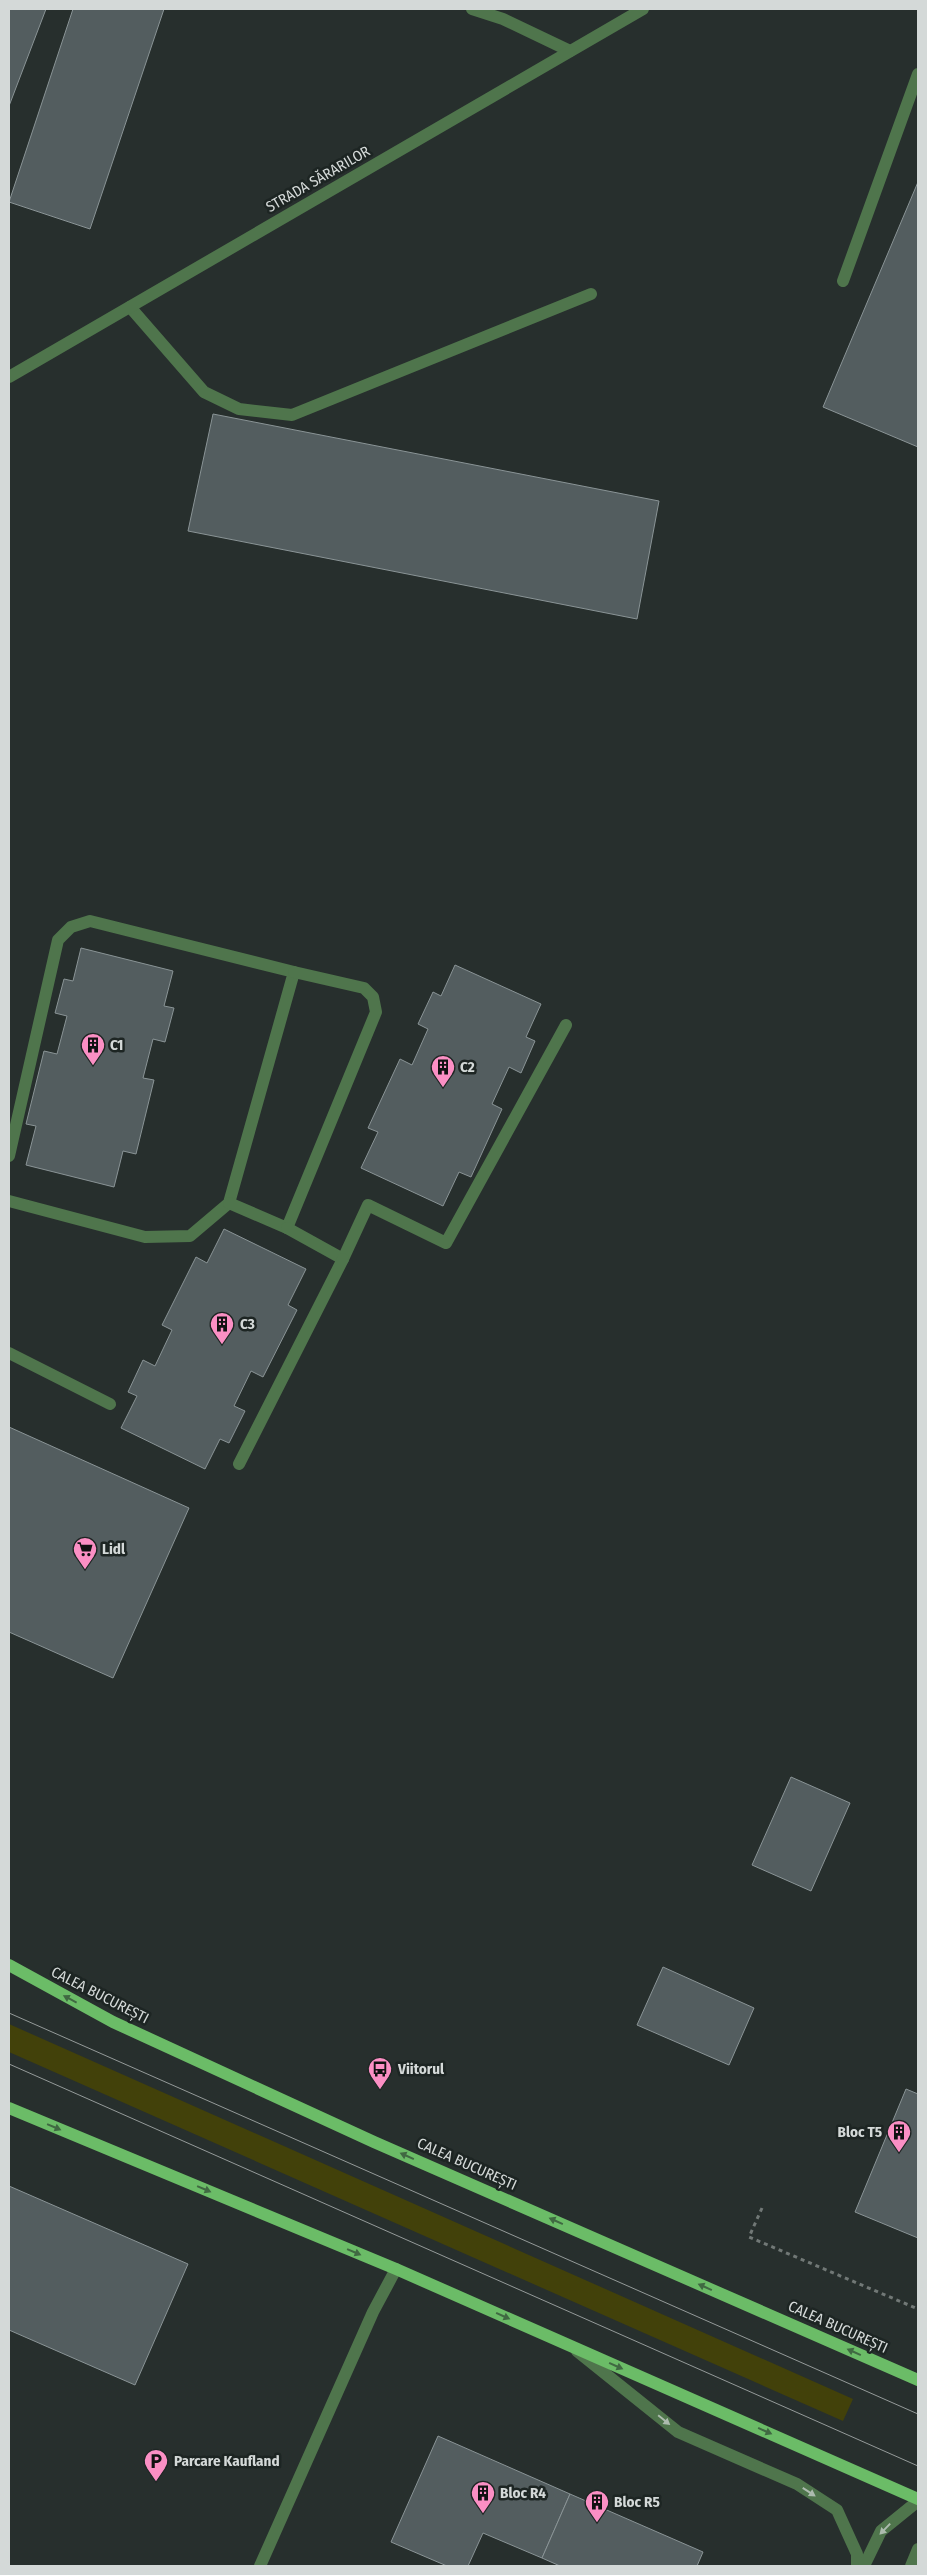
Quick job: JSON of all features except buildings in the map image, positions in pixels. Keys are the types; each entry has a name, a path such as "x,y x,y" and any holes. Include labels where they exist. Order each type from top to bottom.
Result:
{"main road":[{"name":"CALEA BUCUREȘTI","path":"9,1966 113,2022 356,2133 918,2380"},
{"path":"9,2108 396,2269 918,2500"}],"street":[{"path":"472,9 503,20 570,51"},
{"name":"STRADA SĂRARILOR","path":"9,377 643,9"},
{"path":"843,281 918,74"},
{"path":"130,307 204,392 239,409 292,415 591,294"},
{"path":"9,1156 58,940 71,927 90,921 364,988 373,997 376,1012 287,1228"},
{"path":"9,1201 145,1237 190,1236 229,1203 294,972"},
{"path":"239,1464 343,1259 368,1205 446,1242 566,1025"},
{"path":"229,1203 287,1228 343,1259"},
{"path":"9,1353 110,1404"},
{"path":"260,2566 373,2312 396,2269"},
{"path":"571,2346 678,2432 797,2484 837,2510 857,2554 857,2566"},
{"path":"864,2566 881,2530 918,2500"},
{"path":"910,2566 918,2549"}],"path":[{"path":"762,2208 749,2236 918,2310"}],"shaded area":[{"path":"9,2024 853,2399 843,2421 9,2052"}],"tram line":[{"path":"9,2013 918,2414"},
{"path":"9,2064 918,2466"}],"place":[{"name":"C1","path":"93,1066"},
{"name":"C2","path":"443,1088"},
{"name":"C3","path":"222,1345"},
{"name":"Lidl","path":"85,1570"},
{"name":"Viitorul","path":"380,2090"},
{"name":"Bloc T5","path":"899,2153"},
{"name":"Parcare Kaufland","path":"156,2482"},
{"name":"Bloc R4","path":"483,2514"},
{"name":"Bloc R5","path":"597,2523"}]}
